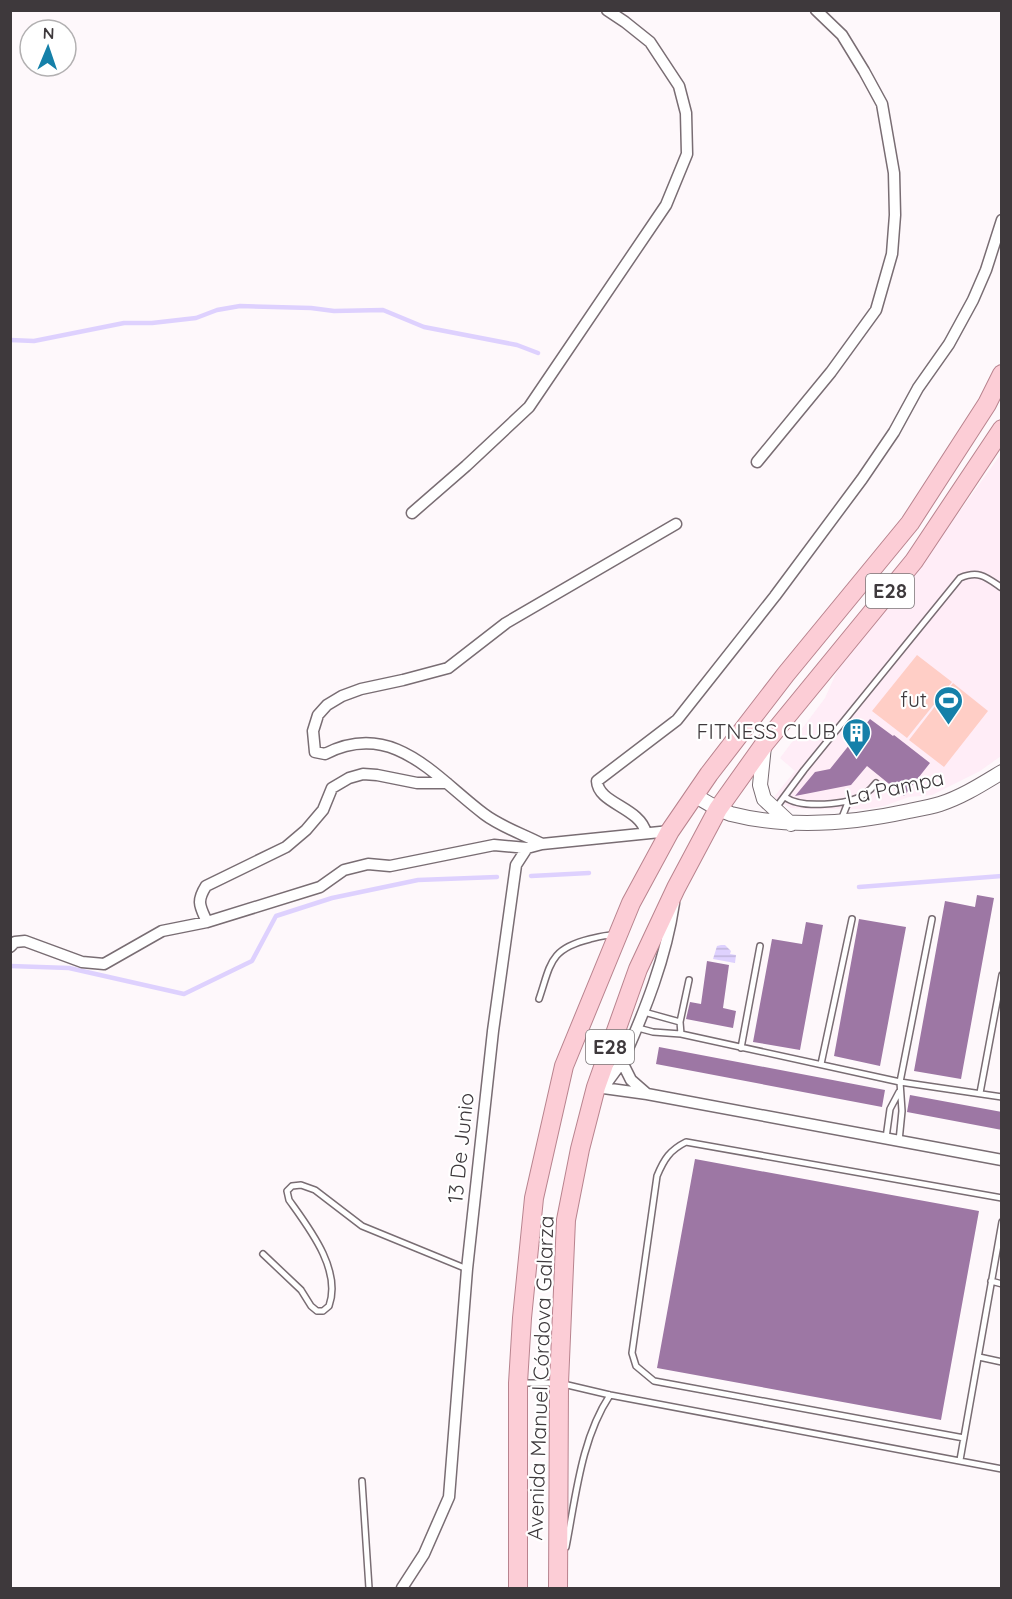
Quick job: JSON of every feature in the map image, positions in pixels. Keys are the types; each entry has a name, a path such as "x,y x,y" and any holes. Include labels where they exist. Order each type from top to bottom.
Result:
{"main road":[{"name":"Avenida Manuel Córdova Galarza","path":"518,1588 518,1383 522,1318 534,1198 564,1066 631,903 670,831 694,795 810,644 910,523 987,404 1002,374"},
{"name":"Avenida Manuel Córdova Galarza","path":"558,1587 559,1383 567,1220 580,1149 638,969 717,809 765,743 914,561 1002,429"},
{"path":"810,644 833,661"}],"street":[{"path":"412,513 529,407 666,205 687,154 686,113 679,86 650,42 607,10"},
{"path":"757,462 831,372 876,310 892,254 895,216 894,173 882,105 842,35 816,10"},
{"path":"646,833 640,820 601,793 597,781 677,720 775,596 862,479 894,432 918,388 948,344 973,300 993,252 1002,220"},
{"path":"542,844 486,816 447,783 405,753 374,742 341,746 325,754 315,752 313,731 318,715 327,705 361,688 448,668 506,623 676,524"},
{"path":"765,743 760,785 764,799 791,824"},
{"name":"La Pampa","path":"694,795 730,814 791,824 873,819 940,804 1002,772"},
{"path":"207,922 200,906 200,896 206,886 286,847 306,830 323,810 332,788 349,778 370,774 417,783 447,783"},
{"path":"10,947 15,942 25,940 82,962 104,964 162,932 207,922 320,887 344,870 368,864 390,866 494,845 527,848 542,844 670,831"},
{"name":"13 De Junio","path":"402,1588 424,1554 449,1497 467,1269 493,1031 516,865 527,848"},
{"path":"599,1087 622,1062 638,1028 669,938 676,888"},
{"path":"622,1062 631,1080 647,1094"},
{"path":"599,1087 1002,1160"}],"lane":[{"path":"775,809 960,578 969,574 982,574 1002,588"},
{"path":"785,797 792,802 812,805 849,800 864,795 876,783"},
{"path":"841,821 849,800"},
{"path":"821,1064 852,918"},
{"path":"899,1141 903,1111 899,1091 900,1082 932,919"},
{"path":"539,999 551,964 559,952 577,942 618,935"},
{"path":"741,1048 760,945"},
{"path":"980,1094 1002,975"},
{"path":"681,1034 680,1022 689,980"},
{"path":"644,1012 680,1022"},
{"path":"638,1028 653,1032 681,1034 900,1082 1002,1097"},
{"path":"886,1138 890,1109 899,1091"},
{"path":"964,1438 654,1381 645,1374 636,1366 632,1345 657,1176 663,1162 673,1149 686,1142 1002,1198"},
{"path":"263,1254 301,1290 317,1311 323,1311 329,1306 332,1286 326,1257 289,1200 287,1191 292,1186 301,1185 315,1190 362,1226 467,1269"},
{"path":"960,1460 1002,1222"},
{"path":"991,1281 1002,1284"},
{"path":"979,1357 1002,1362"},
{"path":"518,1383 559,1383 610,1395 1002,1469"},
{"path":"558,1587 589,1440 598,1414 610,1395"},
{"path":"362,1481 369,1588"}],"shaded area":[{"path":"1001,454 1001,756 980,771 932,795 909,797 884,806 866,809 849,809 843,806 841,809 808,809 791,808 780,802 774,797 795,771 780,758 825,698 838,669 947,529"},
{"name":"fut","path":"917,655 952,682 907,738 872,711"},
{"name":"fut","path":"953,683 988,711 944,767 909,740"},
{"path":"725,945 731,951 730,954 736,955 735,963 713,959 717,946"}],"building":[{"path":"870,719 930,763 904,796 867,766 851,785 795,796 815,772 830,769"},
{"path":"977,895 994,898 961,1079 914,1071 945,901 975,907"},
{"path":"859,919 906,927 880,1066 834,1056"},
{"path":"806,922 823,925 800,1050 753,1042 772,939 802,944"},
{"path":"707,961 729,965 723,1008 736,1011 733,1028 686,1019 690,1002 701,1004"},
{"path":"659,1047 885,1090 882,1107 656,1064"},
{"path":"910,1095 1002,1112 1002,1130 907,1112"},
{"path":"695,1159 979,1211 941,1420 657,1368"}],"waterway":[{"path":"10,340 34,341 124,323 152,323 196,318 217,310 240,306 334,311 383,310 424,327 517,345 538,353"},
{"path":"531,876 589,873"},
{"path":"859,887 1002,876"},
{"path":"10,966 69,968 184,994 252,961 276,916 332,898 418,880 497,877"}],"place":[{"name":"fut","path":"948,726"},
{"name":"FITNESS CLUB","path":"857,758"}]}
